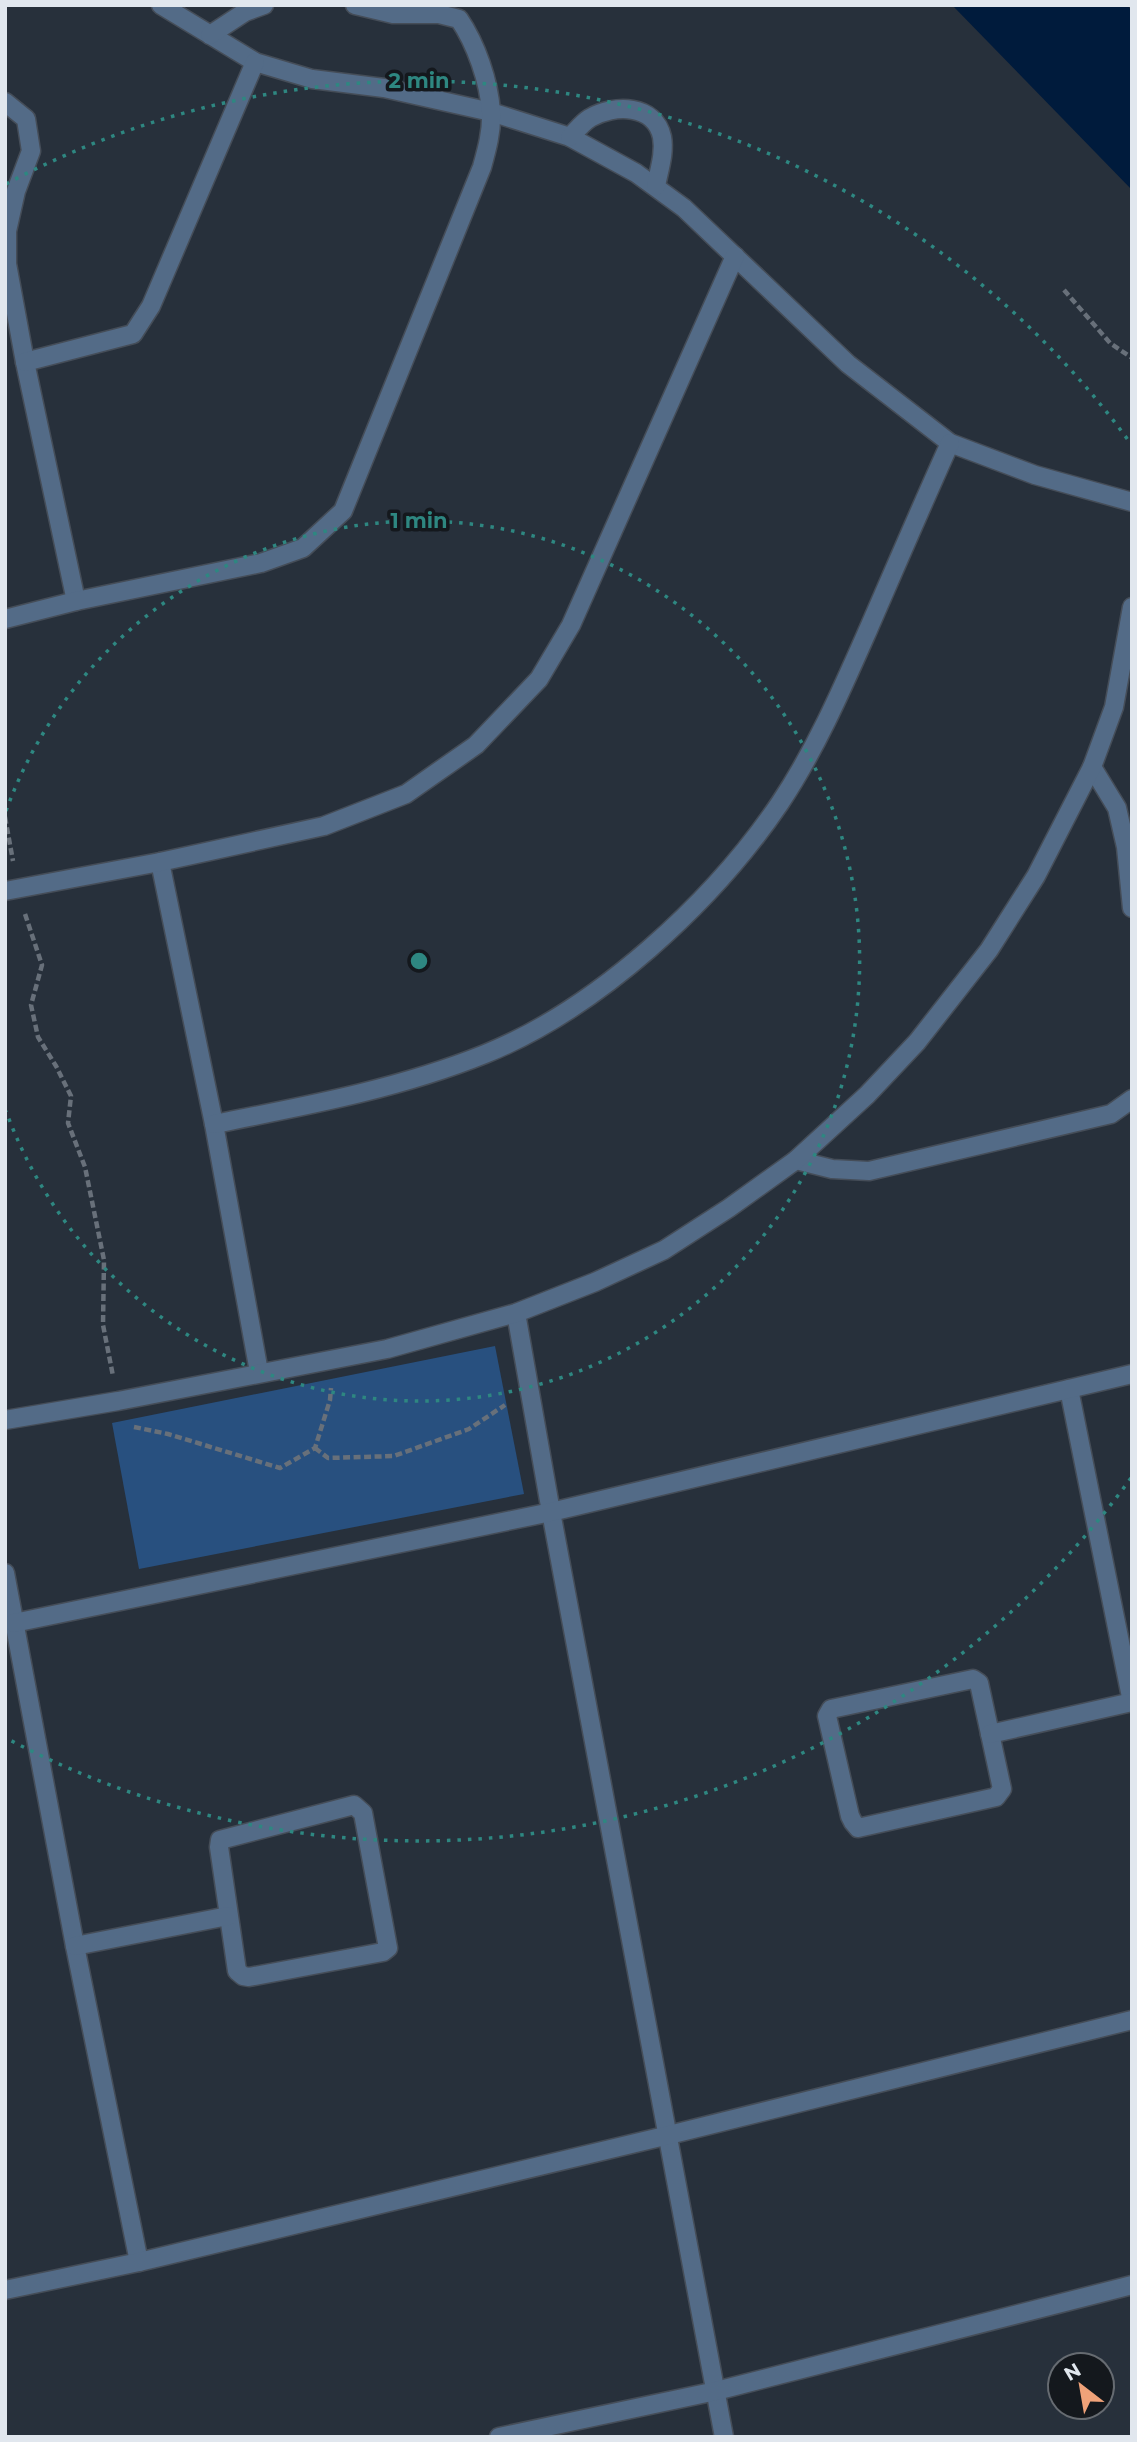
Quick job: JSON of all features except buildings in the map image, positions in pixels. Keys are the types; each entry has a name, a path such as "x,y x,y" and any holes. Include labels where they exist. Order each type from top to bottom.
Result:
{"street":[{"path":"161,5 255,62 312,79 384,88 491,111 570,137 656,186 684,208 848,364 950,443 1035,475 1132,502"},
{"path":"210,36 245,12 264,5"},
{"path":"5,619 76,601 261,563 303,548 343,511 482,167 489,138 491,111 481,66 470,36 459,19 439,14 393,14 355,5"},
{"path":"25,362 133,334 151,306 255,62"},
{"path":"5,102 26,119 31,151 16,191 6,231 6,264 76,601"},
{"path":"570,137 589,119 610,110 633,108 653,119 661,133 663,147 656,186"},
{"path":"12,889 160,862 324,826 406,794 476,745 539,679 571,625 735,256"},
{"path":"214,1124 338,1099 486,1054 548,1022 606,983 659,942 723,876 780,803 831,714 950,443"},
{"path":"5,1420 387,1349 516,1313 595,1282 664,1250 796,1160 867,1094 917,1042 989,950 1036,876 1092,767 1114,707 1132,607"},
{"path":"1092,767 1117,808 1126,847 1132,908"},
{"path":"160,862 214,1124 259,1372"},
{"path":"796,1160 832,1169 869,1171 1111,1114 1132,1099"},
{"path":"516,1313 724,2437"},
{"path":"14,1623 551,1512 1132,1374"},
{"path":"990,1734 1132,1702 1125,1633 1069,1389"},
{"path":"5,1573 75,1946 139,2262"},
{"path":"973,1679 979,1683 990,1734 1002,1789 996,1797 858,1828 853,1822 827,1716 831,1709 973,1679"},
{"path":"354,1805 359,1807 363,1813 388,1948 383,1952 243,1976 237,1971 228,1916 220,1840 354,1805"},
{"path":"75,1946 228,1916"},
{"path":"5,2290 139,2262 669,2135 1132,2020"},
{"path":"499,2437 716,2391 1132,2285"}],"path":[{"path":"1064,290 1110,343 1132,358"},
{"path":"5,817 12,889 42,965 31,1005 33,1016 38,1037 71,1096 68,1123 85,1167 104,1260 103,1325 118,1401 131,1426 168,1434 280,1468 314,1448 330,1400 334,1359"},
{"path":"314,1448 328,1458 394,1456 469,1429 529,1390"}],"shaded area":[{"path":"952,5 1127,5 1132,11 1132,190"},
{"path":"495,1346 524,1494 139,1569 112,1423"}]}
